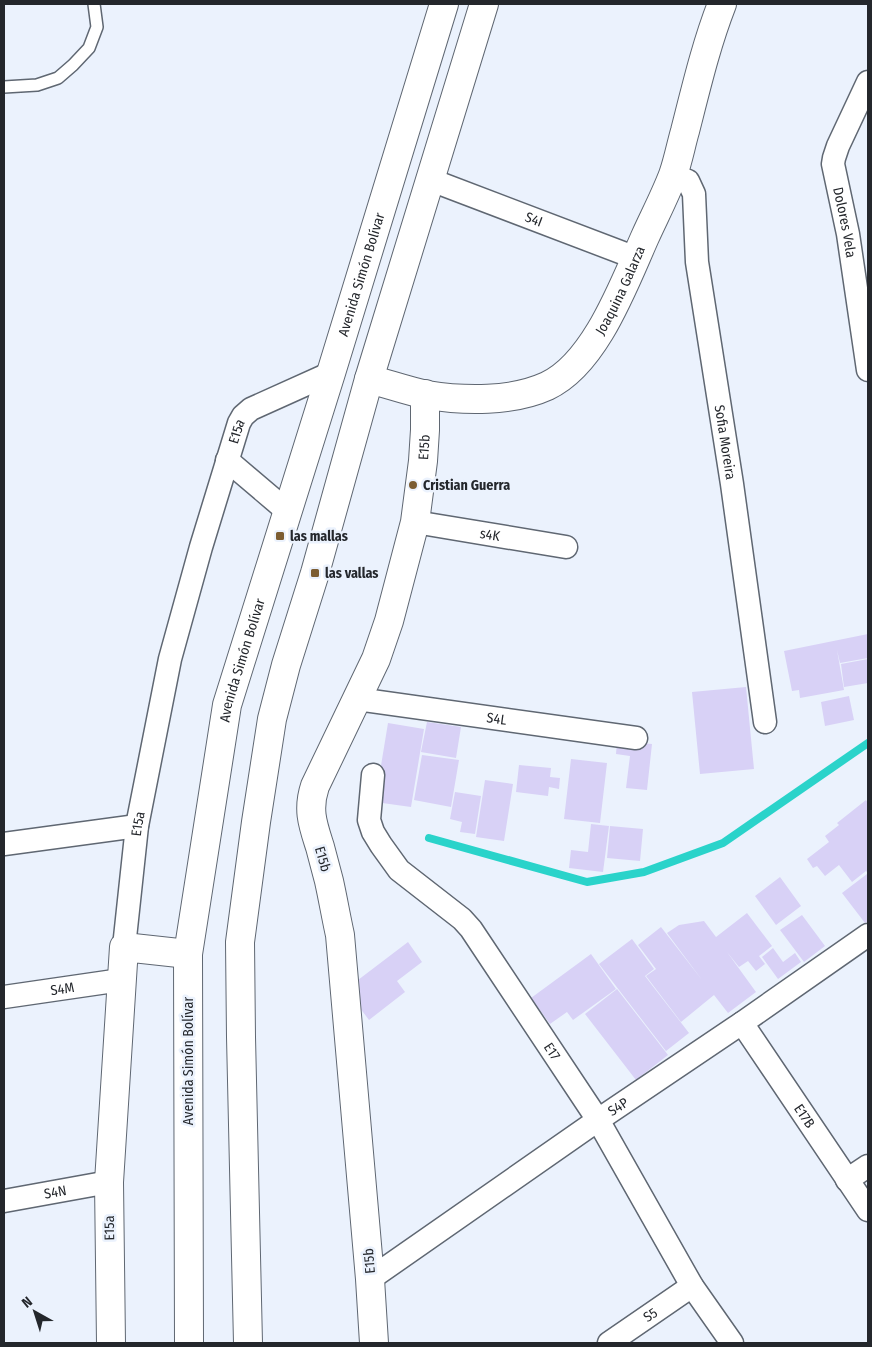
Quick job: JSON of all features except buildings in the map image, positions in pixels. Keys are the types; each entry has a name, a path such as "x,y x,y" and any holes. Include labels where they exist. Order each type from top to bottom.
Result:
{"main road":[{"name":"Avenida Simón Bolívar","path":"189,1343 188,954 227,705 444,4"},
{"path":"248,1343 240,942 272,719 369,379 484,4"},
{"name":"Joaquina Galarza","path":"369,379 425,394 464,398 510,397 547,386 573,369 588,351 614,305 673,175 711,34 722,4"},
{"name":"E15b","path":"374,1343 340,935 330,885 313,830 311,798 376,659 389,621 415,522 423,461 425,394"},
{"path":"124,947 188,954"},
{"name":"E15a","path":"111,1343 109,1182 124,947"}],"street":[{"name":"Dolores Vela","path":"868,82 838,146 833,164 848,234 868,370"},
{"name":"Sofia Moreira","path":"673,175 688,181 694,194 697,262 732,484 766,722"},
{"name":"S4I","path":"431,180 636,258"},
{"name":"E15a","path":"124,947 137,826 170,659 239,423 251,409 331,373"},
{"path":"227,460 287,511"},
{"name":"s4K","path":"415,522 566,547"},
{"name":"S4L","path":"357,699 636,738"},
{"name":"E17","path":"374,775 369,820 373,832 381,845 399,870 462,919 471,929 598,1120 692,1286 732,1343"},
{"path":"4,844 137,826"},
{"name":"S4P","path":"370,1279 868,935"},
{"name":"S4M","path":"4,997 121,980"},
{"name":"E17B","path":"742,1023 868,1210"},
{"path":"848,1180 868,1166"},
{"name":"S4N","path":"4,1201 109,1182"},
{"name":"S5","path":"609,1343 692,1286"}],"lane":[{"path":"4,88 36,85 58,78 73,65 89,48 97,27 94,4"}],"waterway":[{"path":"429,838 587,882 644,872 723,843 868,743"}],"place":[{"name":"Cristian Guerra","path":"413,485"},
{"name":"las mallas","path":"280,536"},
{"name":"las vallas","path":"315,573"}]}
